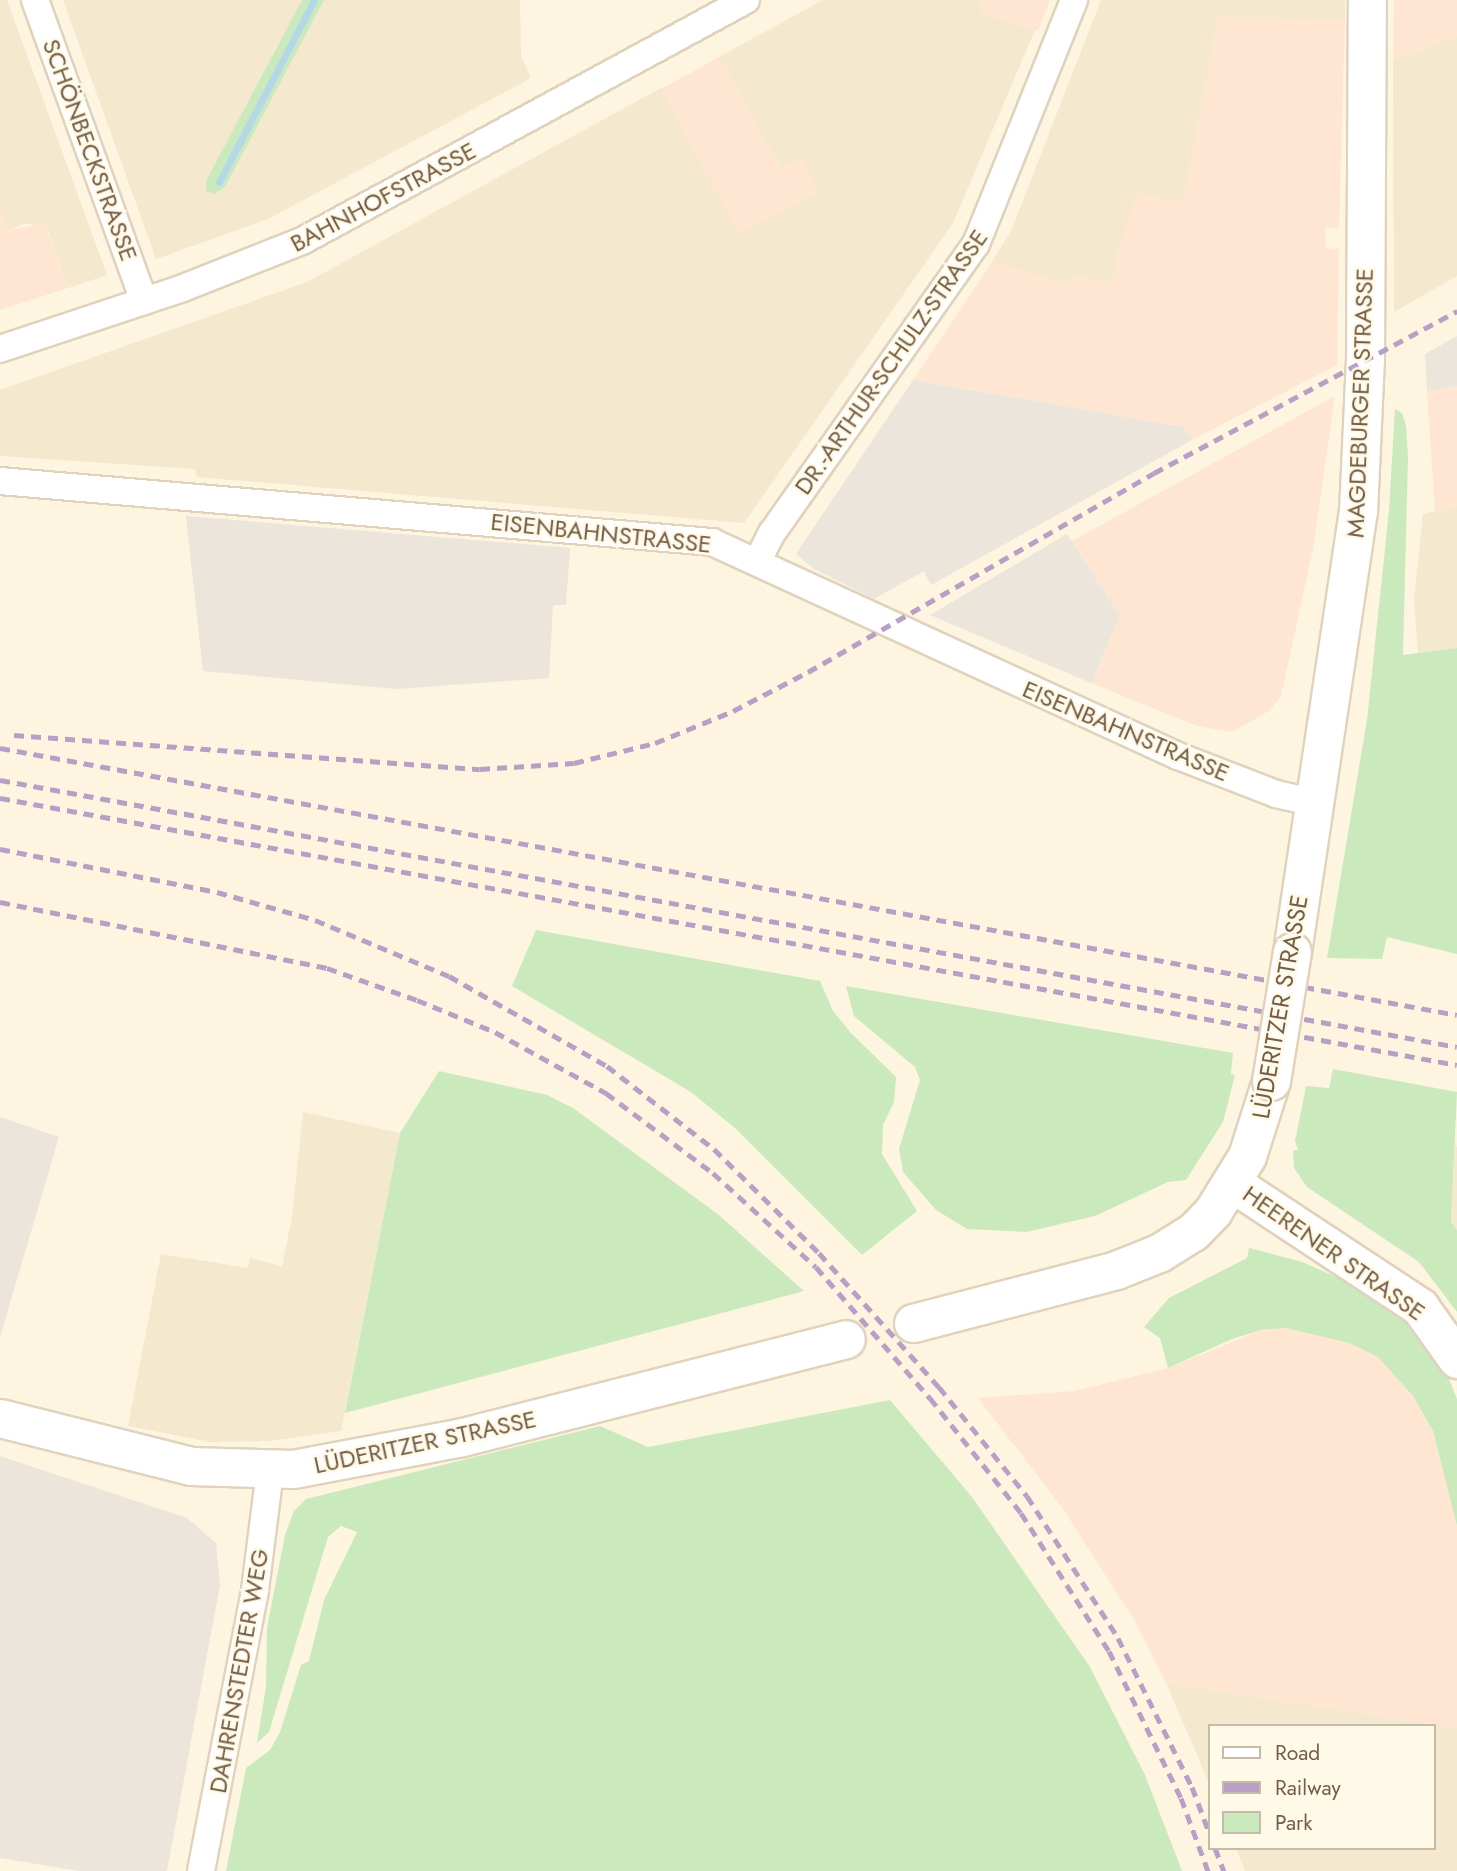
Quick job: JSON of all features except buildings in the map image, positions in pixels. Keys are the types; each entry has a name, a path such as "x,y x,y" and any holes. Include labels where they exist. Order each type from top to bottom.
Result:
{"main road":[{"name":"MAGDEBURGER STRASSE","path":"1316,803 1359,512 1365,359 1367,0"},
{"name":"LÜDERITZER STRASSE","path":"913,1323 1086,1280 1149,1258 1193,1232 1232,1183 1256,1134 1270,1081 1316,803"},
{"name":"HEERENER STRASSE","path":"1232,1183 1420,1307 1457,1359"},
{"name":"LÜDERITZER STRASSE","path":"0,1418 191,1466 270,1471 335,1464 462,1437 846,1339"}],"street":[{"name":"SCHÖNBECKSTRASSE","path":"35,0 144,301"},
{"name":"BAHNHOFSTRASSE","path":"0,349 249,264 351,217 746,0"},
{"name":"DR.-ARTHUR-SCHULZ-STRASSE","path":"757,562 772,533 976,244 1074,0"},
{"name":"EISENBAHNSTRASSE","path":"0,481 681,537 723,545 1178,756 1276,794 1316,803"},
{"name":"DAHRENSTEDTER WEG","path":"201,1871 256,1590 270,1471"}],"shaded area":[{"path":"0,0 7,0 107,275 68,288 48,230 27,223 7,231 0,210"},
{"path":"63,0 520,0 521,56 531,78 268,219 156,259"},
{"path":"823,0 981,0 981,13 1035,30 953,223 744,523 197,477 195,469 0,456 0,390 307,282 661,88 739,233 818,191 802,159 781,169 719,57"},
{"path":"981,0 1050,0 1038,31 981,13"},
{"path":"1101,0 1345,0 1345,20 1232,18 1219,14 1183,203 1119,246 1113,283 1073,276 1070,285 992,262 1011,231"},
{"path":"1394,0 1457,0 1457,35 1393,61"},
{"path":"1219,13 1232,18 1345,20 1339,228 1325,228 1325,248 1339,249 1337,365 1192,440 1184,427 913,380 992,262 1070,284 1073,276 1113,283 1119,246 1137,192 1183,203"},
{"path":"1457,35 1457,276 1394,312 1393,61"},
{"path":"719,57 781,169 802,158 819,191 739,234 661,89"},
{"path":"0,210 7,230 45,224 68,288 0,310"},
{"path":"1457,336 1457,385 1427,392 1425,354"},
{"path":"913,380 1184,427 1192,440 931,585 924,571 874,599 814,569 796,554"},
{"path":"1457,385 1457,506 1435,511 1427,392"},
{"path":"1335,396 1313,549 1281,696 1269,711 1232,732 1197,726 1091,683 1120,616 1072,541"},
{"path":"1457,506 1457,648 1418,653 1414,599 1423,514"},
{"path":"186,516 570,548 566,605 553,605 549,678 396,689 203,671"},
{"path":"1067,534 1120,616 1091,683 930,615"},
{"path":"303,1112 400,1133 341,1431 270,1441 210,1442 128,1426 161,1254 248,1268 250,1258 282,1266 292,1217"},
{"path":"0,1117 59,1137 0,1337"},
{"path":"1455,1146 1457,1147 1457,1230 1451,1222"},
{"path":"1286,1328 1349,1343 1378,1357 1413,1396 1433,1432 1457,1526 1457,1728 1166,1683 1135,1621 1063,1509 978,1398 1074,1391 1168,1368 1261,1330"},
{"path":"0,1456 187,1518 216,1543 220,1585 167,1871 80,1871 0,1858"},
{"path":"1166,1683 1431,1724 1208,1724 1208,1780"},
{"path":"1436,1725 1457,1728 1457,1871 1245,1871 1237,1850 1436,1850"}],"green space":[{"path":"302,0 324,0 225,187 214,194 206,191 206,181"},
{"path":"1395,409 1402,413 1406,426 1408,457 1403,655 1457,648 1457,954 1387,937 1382,959 1327,958 1367,720 1389,510"},
{"path":"536,930 820,981 833,1011 851,1033 896,1077 894,1102 883,1125 882,1154 917,1211 862,1255 736,1129 691,1092 512,986"},
{"path":"846,986 1233,1053 1231,1074 1235,1075 1223,1122 1186,1180 1168,1182 1095,1216 1026,1232 967,1229 936,1210 903,1172 899,1149 920,1080 915,1067 854,1016"},
{"path":"1333,1069 1457,1092 1451,1222 1457,1230 1457,1312 1419,1262 1307,1187 1294,1168 1293,1150 1298,1150 1295,1141 1306,1086 1329,1088"},
{"path":"439,1071 547,1095 573,1108 719,1215 804,1291 345,1413 400,1133"},
{"path":"1249,1248 1302,1262 1371,1292 1396,1307 1442,1362 1457,1399 1457,1526 1433,1431 1413,1396 1378,1357 1349,1343 1286,1328 1261,1330 1232,1339 1168,1368 1160,1338 1144,1327 1169,1298 1247,1258"},
{"path":"890,1400 972,1497 1090,1667 1145,1775 1182,1871 226,1871 246,1768 270,1750 280,1732 301,1665 309,1661 324,1600 357,1532 341,1526 328,1537 269,1732 257,1743 266,1687 267,1628 285,1535 294,1511 306,1499 600,1426 648,1447"}],"waterway":[{"path":"219,182 314,0"}],"railway":[{"path":"14,735 480,769 574,763 655,743 733,711 808,672 1154,473 1457,311"},
{"path":"0,748 1457,1015"},
{"path":"0,780 1457,1047"},
{"path":"0,798 1457,1065"},
{"path":"0,849 217,892 315,920 449,976 607,1066 714,1149 819,1253 939,1387 1027,1496 1118,1638 1192,1787 1208,1830"},
{"path":"0,902 327,968 417,1000 495,1032 606,1093 713,1173 816,1267 930,1398 1021,1513 1109,1651 1181,1798 1208,1871"},
{"path":"1216,1850 1224,1871"}]}
